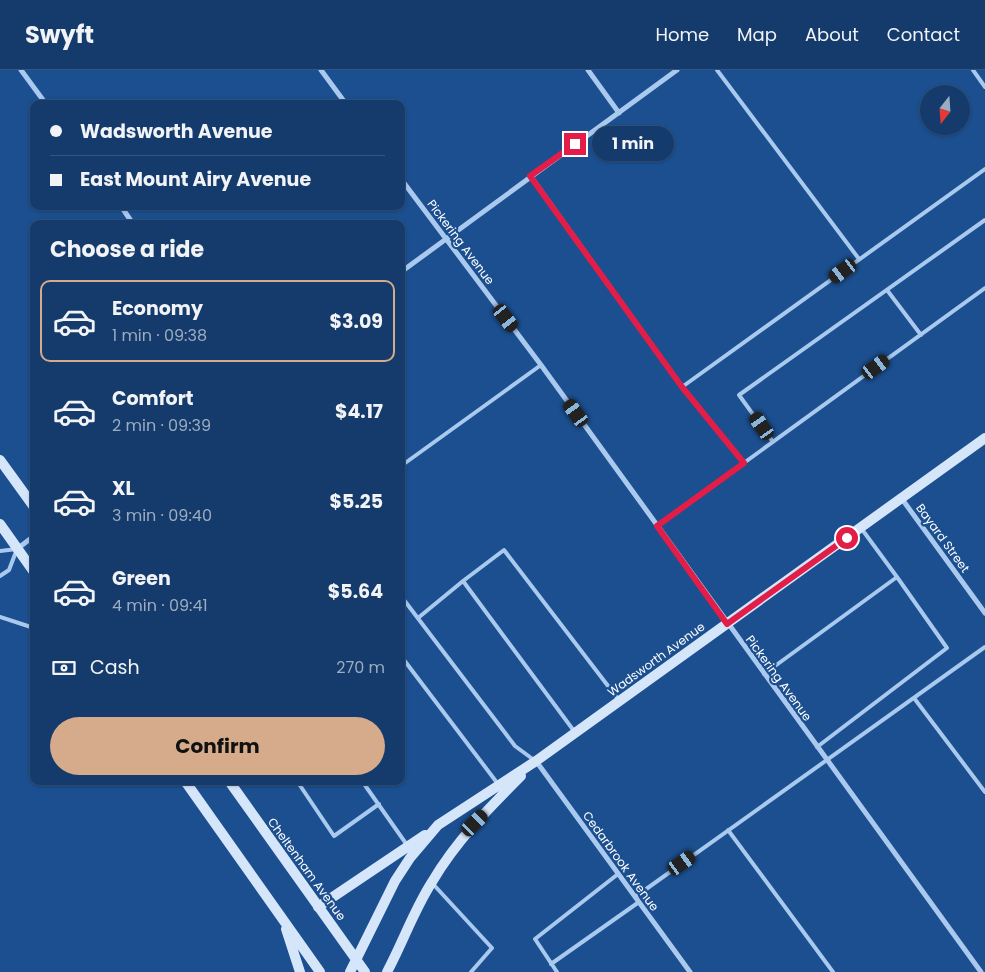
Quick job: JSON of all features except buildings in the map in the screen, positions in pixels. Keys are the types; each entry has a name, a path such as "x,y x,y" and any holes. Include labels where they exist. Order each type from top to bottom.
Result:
{"main road":[{"name":"Wadsworth Avenue","path":"350,972 395,881 410,858 438,826 576,733 985,438"},
{"path":"0,460 30,501"},
{"path":"0,524 30,566"},
{"name":"Wadsworth Avenue","path":"388,972 431,882 475,823 536,761"},
{"path":"188,785 320,972"},
{"name":"Cheltenham Avenue","path":"231,785 365,972"},
{"path":"318,907 438,826"},
{"path":"282,919 300,972"}],"street":[{"path":"21,70 43,100"},
{"path":"321,70 343,100"},
{"path":"588,70 619,113"},
{"path":"405,269 677,70"},
{"name":"Pickering Avenue","path":"405,184 541,365 817,748 982,972"},
{"name":"Bayard Street","path":"902,499 985,613"},
{"path":"17,548 30,539"},
{"name":"Cedarbrook Avenue","path":"536,761 690,972"}],"lane":[{"path":"717,70 859,259"},
{"path":"973,70 985,87"},
{"path":"682,387 985,168"},
{"path":"530,176 682,387 744,463"},
{"path":"773,442 739,395 985,220"},
{"path":"657,526 985,288"},
{"path":"887,290 921,335"},
{"path":"405,463 541,365"},
{"path":"817,748 947,648 861,528"},
{"path":"0,551 17,548 10,570 0,576"},
{"path":"418,618 504,550 620,701"},
{"path":"764,674 897,577"},
{"path":"463,581 576,733"},
{"path":"405,601 515,746 536,761"},
{"path":"0,617 30,627"},
{"path":"635,897 985,647"},
{"path":"405,661 499,785"},
{"path":"914,698 985,792"},
{"path":"300,785 334,836 379,804"},
{"path":"365,785 408,846"},
{"path":"728,830 833,972"},
{"path":"557,972 535,939 618,874"},
{"path":"431,882 492,948 470,972"},
{"path":"551,964 639,902"}],"route":[{"path":"575,144 530,176 682,387 744,463 657,526 727,624 847,538"}]}
